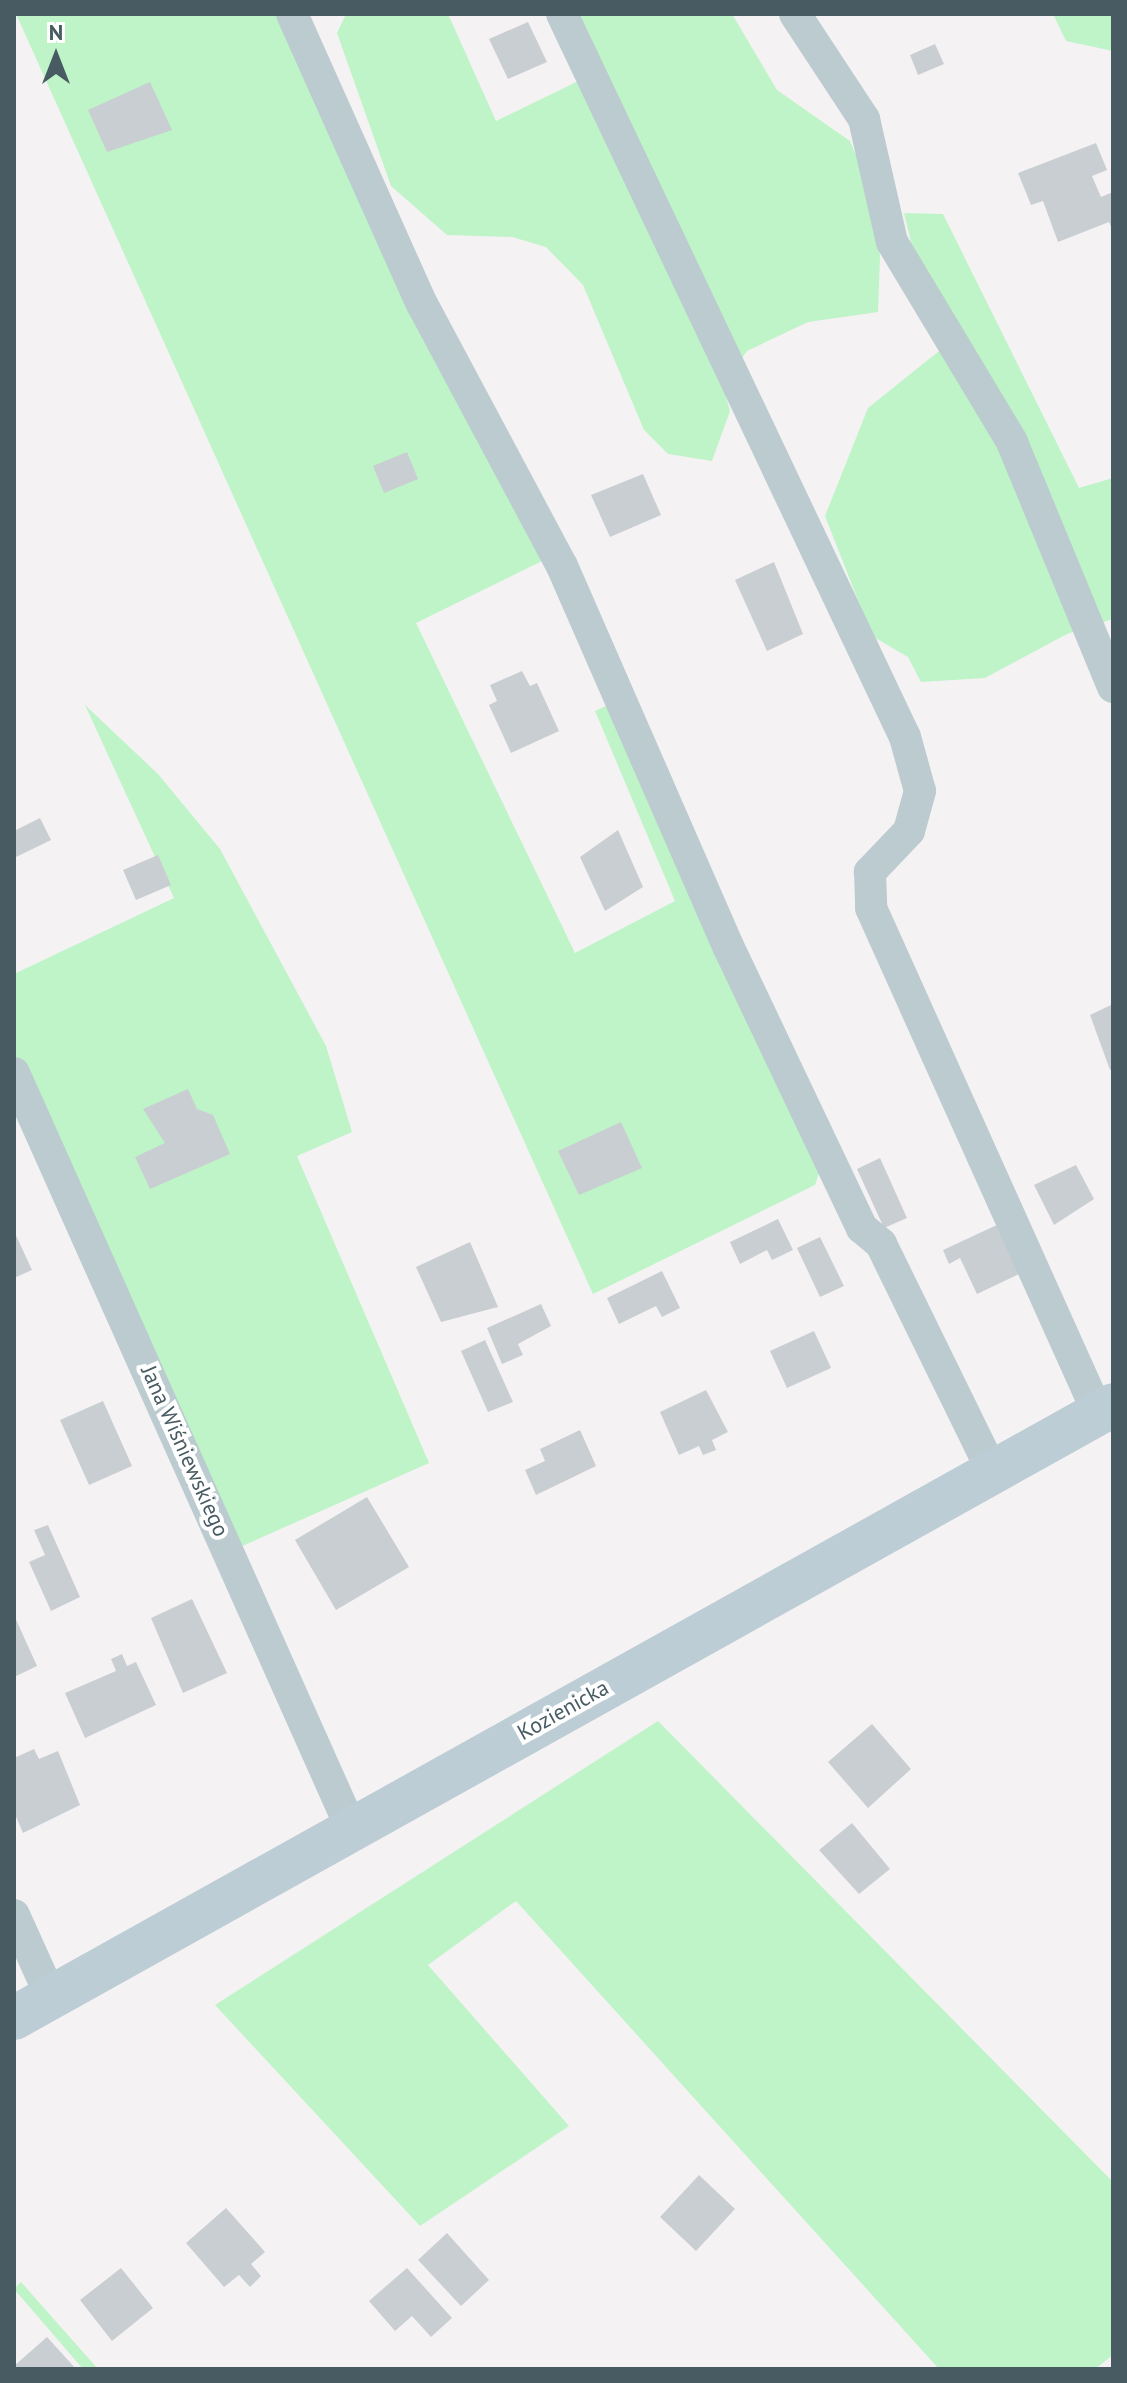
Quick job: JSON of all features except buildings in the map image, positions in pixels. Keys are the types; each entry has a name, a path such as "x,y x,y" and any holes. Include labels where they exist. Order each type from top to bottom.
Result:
{"main road":[{"name":"Kozienicka","path":"32,2008 1105,1409"}],"street":[{"path":"292,14 422,304 562,566 728,946 862,1228 881,1244 992,1471"},
{"path":"562,14 905,737 920,791 909,831 870,872 871,908 1105,1409"},
{"path":"795,14 864,119 892,242 1012,442 1113,687"},
{"name":"Jana Wiśniewskiego","path":"14,1073 352,1830"},
{"path":"14,1915 32,2008"}],"green space":[{"path":"16,14 278,14 546,559 416,623 575,953 675,901 595,711 610,704 822,1164 815,1185 593,1294"},
{"path":"346,14 448,14 496,121 601,70 577,14 732,14 777,90 850,141 870,188 880,256 878,312 808,322 747,351 723,385 730,411 712,461 668,454 644,430 583,285 546,247 512,237 447,235 391,186 337,33"},
{"path":"1053,14 1113,14 1113,51 1066,41"},
{"path":"904,213 943,214 1079,488 1113,478 1113,619 1067,634 985,678 921,682 908,657 872,636 825,516 868,408 959,335 915,259"},
{"path":"85,705 158,774 220,849 326,1046 352,1132 297,1156 429,1463 240,1547 14,1059 14,974 174,898"},
{"path":"658,1721 1113,2182 1113,2355 1095,2369 939,2369 516,1901 428,1965 569,2126 420,2226 215,2005"},
{"path":"21,2282 98,2369 83,2369 14,2289"}]}
